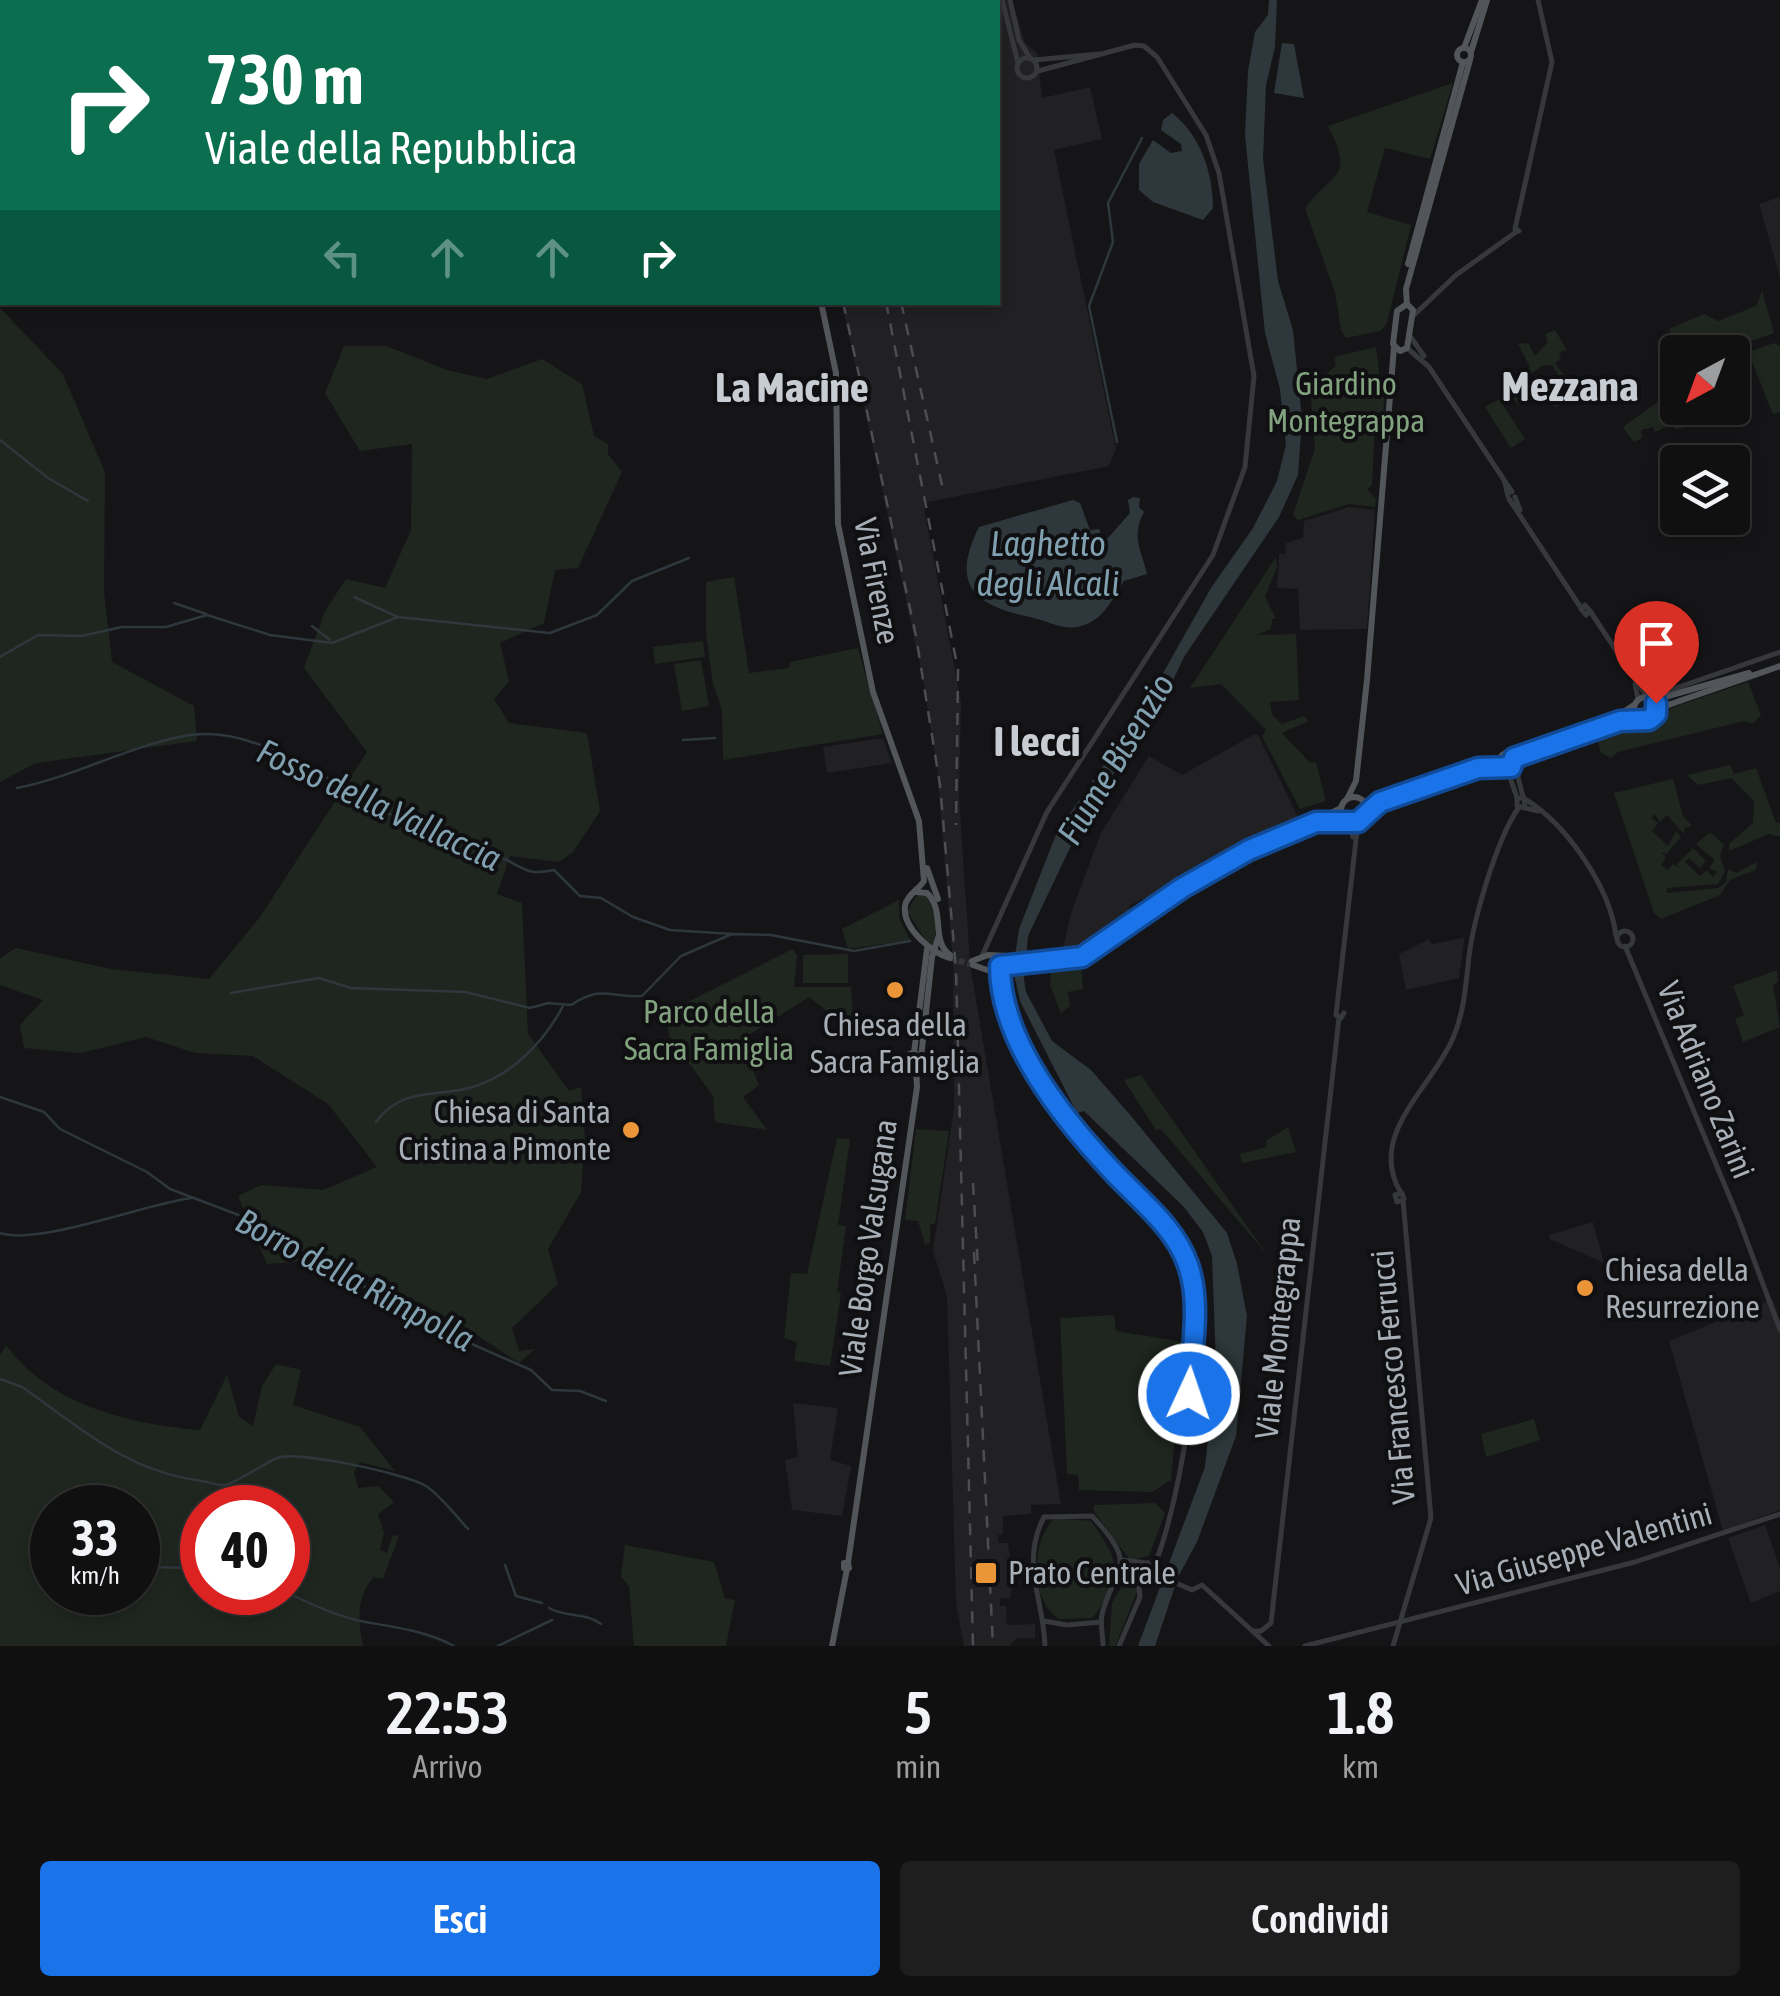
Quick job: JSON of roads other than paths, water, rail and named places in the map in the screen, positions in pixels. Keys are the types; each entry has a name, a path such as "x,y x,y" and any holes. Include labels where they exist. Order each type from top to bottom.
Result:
{"main road":[{"path":"975,962 986,971 1009,962 1075,960 1220,866 1316,822 1342,808 1348,799 1356,781 1392,375 1400,348 1406,289 1484,0"},
{"name":"Via Firenze","path":"822,305 836,373 836,506 842,543 874,692 919,821 924,862 939,910"},
{"path":"1400,348 1411,318 1406,306"},
{"path":"1316,822 1351,821 1380,802 1478,768 1503,764 1513,756 1615,718 1645,700 1669,698 1780,664"},
{"path":"1503,764 1504,753 1513,756 1535,751 1620,721 1649,720 1668,705 1780,664"},
{"path":"1645,700 1656,714"},
{"path":"1640,719 1645,700"},
{"path":"1356,781 1367,812"},
{"path":"1348,799 1380,802"},
{"path":"1342,808 1351,821"},
{"path":"924,862 924,881 906,900 905,912 930,950 950,957"},
{"path":"915,892 931,896 939,910 941,947 950,957"},
{"path":"930,950 939,935"},
{"name":"Viale Borgo Valsugana","path":"912,1067 932,980 930,950"},
{"name":"Viale Borgo Valsugana","path":"917,1056 930,950"},
{"path":"975,962 996,956 1009,962"},
{"path":"996,956 1000,966"},
{"path":"932,980 941,963 950,957"},
{"name":"Viale Borgo Valsugana","path":"832,1646 869,1423 917,1083 906,1058 917,1056"}],"street":[{"path":"975,962 992,938 1048,809 1213,556 1246,468 1254,376 1218,173 1194,114 1157,57 1144,46 1099,54 1025,78 1018,72 1002,0"},
{"path":"1010,0 1019,40 1038,71"},
{"path":"1411,318 1516,228 1529,151 1552,62 1538,0"},
{"path":"1018,63 1099,54"},
{"path":"1406,306 1433,297"},
{"path":"1408,334 1504,480 1572,593 1598,624 1645,700 1780,652"},
{"path":"1400,348 1429,367"},
{"path":"1522,801 1517,766 1535,751"},
{"path":"1503,764 1522,801 1543,813 1589,870 1612,918 1623,932 1632,936 1629,944 1616,936 1612,918"},
{"name":"Via Francesco Ferrucci","path":"1393,1646 1431,1518 1402,1197 1391,1176 1389,1161 1404,1110 1432,1078 1450,1044 1500,844 1522,801"},
{"name":"Viale Montegrappa","path":"1252,1631 1261,1631 1271,1623 1340,1014 1354,840 1351,821"},
{"path":"1616,936 1623,932"},
{"path":"992,938 996,956"},
{"name":"Via Adriano Zarini","path":"1629,944 1780,1330"},
{"path":"1000,966 1002,990 1020,1041 1047,1088 1098,1155 1166,1226 1189,1266 1194,1300 1184,1451 1152,1572"},
{"path":"986,971 1002,990"},
{"name":"Via Giuseppe Valentini","path":"1306,1646 1635,1562 1780,1514"},
{"path":"1045,1646 1044,1621 1033,1590 1032,1566 1044,1517 1092,1516 1122,1560 1192,1587 1222,1604 1269,1646"},
{"path":"1103,1646 1101,1622 1121,1575 1122,1560"},
{"path":"1119,1646 1140,1598 1137,1565"},
{"path":"1121,1575 1136,1577 1152,1572"},
{"path":"1174,1583 1192,1587"},
{"path":"1405,1604 1422,1617"},
{"path":"1044,1621 1067,1625 1101,1622"}],"water":[{"name":"Fiume Bisenzio","path":"1269,0 1277,0 1275,47 1266,85 1263,159 1278,281 1293,330 1302,420 1298,475 1279,517 1184,657 1158,712 1090,806 1028,936 1024,979 1026,992 1052,1041 1091,1070 1227,1233 1247,1316 1236,1436 1197,1542 1178,1577 1155,1646 1138,1646 1205,1467 1216,1364 1212,1256 1203,1232 1184,1207 1084,1111 1077,1113 1020,1001 1013,970 1019,929 1057,832 1144,707 1211,588 1253,528 1277,481 1286,445 1280,389 1265,333 1245,135 1248,71 1255,32 1268,15"},
{"path":"1282,43 1294,44 1304,98 1274,93"},
{"path":"1172,113 1197,143 1211,181 1213,208 1203,220 1153,202 1139,190 1139,164 1153,140 1171,153 1182,151 1181,144 1161,130 1163,120"},
{"name":"Laghetto degli Alcali","path":"1140,498 1139,507 1144,512 1138,536 1147,574 1124,581 1105,610 1089,623 1066,627 1011,612 982,599 973,589 967,564 979,527 1073,500 1080,503 1090,530 1099,529 1102,537 1108,538 1130,513 1128,500"}],"waterway":[{"path":"1117,442 1089,306 1113,242 1108,203 1142,138"},
{"path":"0,440 48,478 88,501"},
{"path":"0,657 38,635 81,636 122,627 166,627 207,615 270,635 332,643 398,617 550,633 597,615 632,581 689,558"},
{"path":"354,597 398,617"},
{"path":"174,603 206,614"},
{"path":"312,626 330,640"},
{"name":"Fosso della Vallaccia","path":"17,788 184,736 236,738 286,756 411,824 529,871 554,870 580,896 601,898 633,917 670,930 732,934"},
{"path":"683,740 715,738"},
{"path":"231,993 319,978 351,988 465,992 530,1008 548,1003 571,1005 599,993 642,996 681,956 732,934 771,935 854,951 910,941"},
{"path":"376,1122 408,1098 473,1087 514,1066 546,1032 563,1006"},
{"name":"Borro della Rimpolla","path":"0,1097 44,1112 60,1129 147,1172 170,1189 281,1231 323,1269 430,1314 474,1345 531,1370 552,1390 580,1391 606,1401"},
{"path":"0,1233 39,1234 191,1198"},
{"path":"0,1379 22,1387 128,1458 175,1476 223,1485 288,1456 350,1464 426,1486 468,1529"},
{"path":"505,1565 516,1596 542,1603"},
{"path":"160,1567 180,1568"},
{"path":"310,1603 345,1617 421,1633 454,1646"},
{"path":"549,1608 601,1624"},
{"path":"498,1646 552,1620"}],"tunnel":[{"path":"950,958 973,965"}],"railway":[{"path":"844,305 916,636 940,785 956,969 973,1646"},
{"path":"887,305 958,670 956,825"},
{"path":"902,305 944,494"},
{"path":"973,1183 978,1267"},
{"path":"974,1252 993,1646"}],"place":[{"name":"Chiesa della Sacra Famiglia","path":"895,990"},
{"name":"Chiesa di Santa Cristina a Pimonte","path":"631,1130"},
{"name":"Chiesa della Resurrezione","path":"1585,1288"},
{"name":"Prato Centrale","path":"986,1573"}],"district":[{"name":"Mezzana","path":"1570,386"},
{"name":"La Macine","path":"792,387"},
{"name":"I lecci","path":"1037,741"}],"park label":[{"name":"Giardino Montegrappa","path":"1346,402"},
{"name":"Parco della Sacra Famiglia","path":"709,1030"}]}
